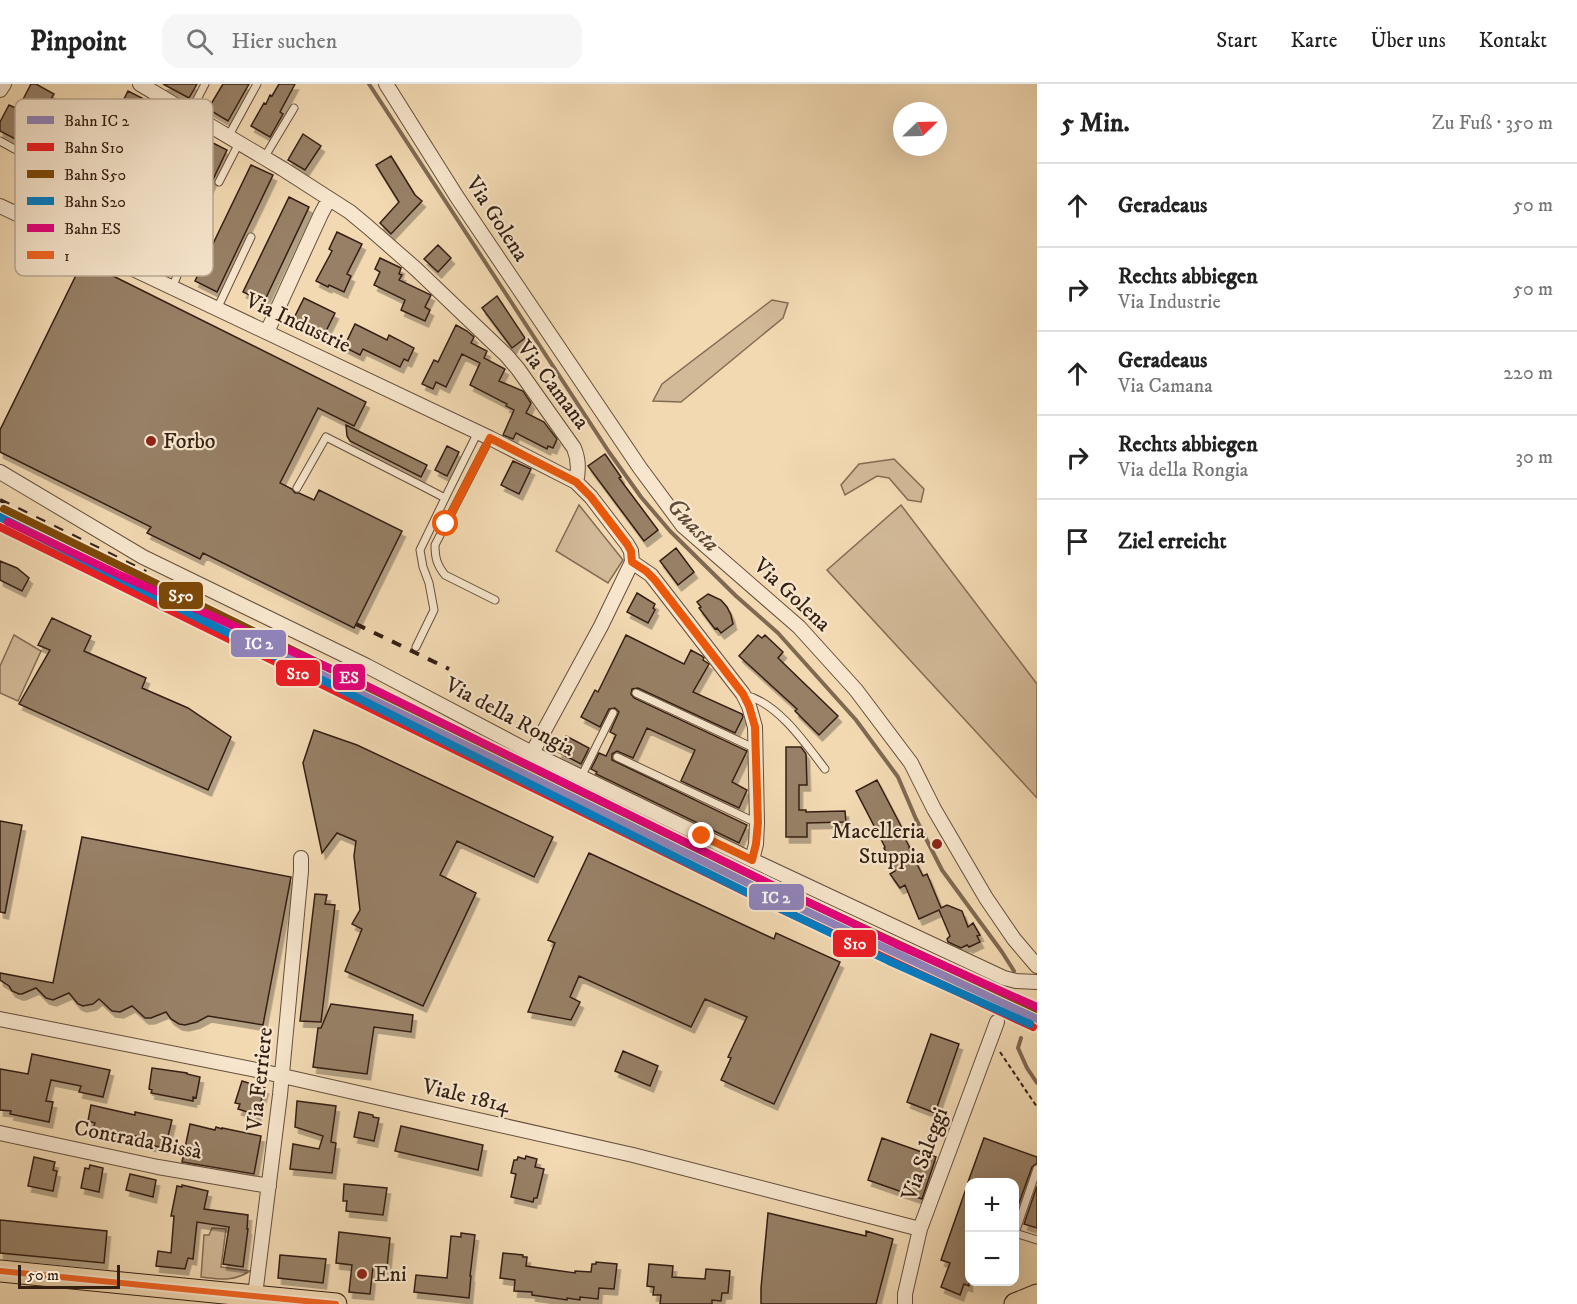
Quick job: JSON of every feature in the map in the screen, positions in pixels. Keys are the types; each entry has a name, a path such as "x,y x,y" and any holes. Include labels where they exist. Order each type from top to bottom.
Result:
{"main road":[{"path":"0,1271 254,1300 336,1304"},
{"path":"1015,1304 1037,1295"}],"street":[{"path":"0,90 4,84"},
{"name":"Via Camana","path":"140,84 166,99"},
{"name":"Via Golena","path":"386,84 457,197 639,468 683,526 799,627 856,690 911,763 934,809 986,898 1014,939 1037,966"},
{"name":"Via Camana","path":"213,127 350,212 416,269 507,356 574,448 579,468 576,482"},
{"path":"267,332 329,199"},
{"name":"Via Industrie","path":"0,206 15,213"},
{"name":"Via Industrie","path":"147,276 484,435 576,482"},
{"name":"Via della Rongia","path":"0,472 143,557 366,666 532,753 1011,983 1037,982"},
{"path":"532,753 601,626 632,562 631,551 627,544 591,497 576,482"},
{"path":"632,562 651,575 743,694 753,716 758,823 752,860"},
{"name":"Via Ferriere","path":"254,1300 282,1077 301,858"},
{"name":"Viale 1814","path":"0,1019 256,1070 633,1155 920,1228"},
{"name":"Via Saleggi","path":"905,1304 905,1294 920,1228 997,1022"},
{"name":"Contrada Bissà","path":"0,1133 158,1167 269,1186"}],"lane":[{"path":"198,99 205,84"},
{"path":"219,182 233,140 257,84"},
{"path":"264,158 294,108"},
{"path":"0,141 15,149"},
{"path":"217,309 251,237"},
{"path":"172,288 177,276"},
{"path":"416,647 434,610 420,550 445,498 484,435"},
{"path":"484,435 435,545 435,556 445,575 495,600"},
{"path":"297,488 326,437 445,498"},
{"path":"636,693 756,749"},
{"path":"743,694 755,697 774,709 825,769"},
{"path":"581,777 613,713"},
{"path":"617,757 758,823"},
{"path":"1037,1169 1034,1185 1015,1233 1037,1240"}],"path":[{"path":"990,1041 1009,1063 1037,1107"}],"shaded area":[{"path":"772,300 788,303 783,318 681,402 653,401 662,384"},
{"path":"894,459 924,489 921,502 908,500 889,478 877,476 845,495 841,485 859,464"},
{"path":"579,505 623,560 608,583 556,551"},
{"path":"901,505 1037,684 1037,798 827,570"},
{"path":"14,635 41,651 18,701 0,693 0,666"},
{"path":"212,1228 226,1229 221,1267 250,1271 232,1278 201,1277 204,1235 209,1235"}],"building":[{"path":"31,84 36,84 54,94 51,99 23,99"},
{"path":"163,84 197,84 189,98"},
{"path":"223,84 249,84 228,121 213,112 213,101"},
{"path":"279,84 295,84 280,112 283,114 270,137 251,126 264,103 266,104"},
{"path":"128,91 141,99 124,99"},
{"path":"9,105 15,108 15,139 0,131 0,122"},
{"path":"303,134 321,146 305,170 288,160"},
{"path":"213,143 227,150 213,179"},
{"path":"391,156 415,195 422,201 391,234 380,223 399,202 376,165"},
{"path":"251,165 273,175 217,292 195,281 197,276 213,276 213,244"},
{"path":"289,197 309,207 264,302 243,292"},
{"path":"337,232 362,244 347,274 351,276 344,292 316,281 332,251 329,249"},
{"path":"438,245 451,258 438,272 424,259"},
{"path":"380,258 401,268 399,274 402,275 399,280 431,295 425,307 430,310 425,321 401,310 405,300 374,285 380,272 375,269"},
{"name":"Forbo","path":"76,276 113,276 366,402 354,426 318,408 280,483 295,493 314,500 319,490 402,531 354,628 203,553 200,559 147,533 151,527 0,452 0,430"},
{"path":"497,296 525,338 512,348 482,308"},
{"path":"304,298 335,313 325,333 294,318"},
{"path":"355,324 387,340 389,335 414,348 408,361 404,359 400,367 363,349 360,355 344,347"},
{"path":"456,325 474,337 471,343 487,351 484,358 505,369 499,381 523,391 531,403 526,413 544,422 557,439 553,448 548,446 547,449 516,433 513,439 503,435 514,410 470,385 480,363 462,354 446,387 436,382 433,389 422,384 434,360 438,362"},
{"path":"346,425 427,465 421,477 350,441"},
{"path":"447,446 459,452 447,476 435,470"},
{"path":"605,454 621,477 619,478 658,530 644,541 588,466"},
{"path":"513,461 531,469 519,494 501,485"},
{"path":"676,548 694,572 678,585 660,561"},
{"path":"0,561 17,568 29,578 22,591 0,580"},
{"path":"637,593 655,604 653,608 655,610 648,623 627,612"},
{"path":"708,594 721,600 731,615 733,624 721,633 717,628 715,629 697,602"},
{"path":"52,618 91,636 84,651 146,678 142,688 188,708 231,737 208,790 19,704 50,650 38,645"},
{"path":"626,635 684,664 691,650 702,656 703,660 709,664 693,692 742,714 743,717 735,733 638,688 632,689 631,694 634,698 747,751 732,782 747,790 739,808 681,781 695,750 647,728 633,758 617,751 612,754 612,760 747,825 739,843 596,774 597,772 591,769 599,753 606,756 616,735 610,732 619,712 615,708 609,709 600,727 581,717 595,690 598,692"},
{"path":"758,635 762,638 765,635 783,652 778,658 838,716 819,735 795,711 797,709 739,656"},
{"path":"314,730 357,745 553,837 534,877 457,841 440,875 476,893 423,1006 345,971 362,929 352,924 360,910 354,856 356,841 337,833 322,853 303,763"},
{"path":"566,736 589,748 581,764 558,752"},
{"path":"786,747 801,747 806,754 807,785 799,785 799,810 806,810 806,812 845,811 846,822 807,823 807,837 786,837"},
{"path":"877,780 902,828 900,829 923,876 927,874 941,908 947,905 962,911 968,927 973,923 980,935 977,936 980,942 961,948 948,942 947,939 950,936 939,910 919,919 905,885 900,888 890,874 895,871 890,858 856,791"},
{"path":"0,821 22,825 5,913 0,912"},
{"path":"82,837 291,877 263,1025 208,1016 197,1022 179,1024 166,1012 145,1018 132,1006 120,1012 112,1011 99,999 93,1004 83,1006 78,1004 69,993 53,1000 46,998 36,988 19,994 0,980 0,973 53,983"},
{"path":"589,853 774,939 776,933 840,962 774,1104 721,1080 731,1058 728,1057 747,1017 705,999 691,1027 579,976 570,997 580,1002 571,1020 528,1012 555,943 548,940"},
{"path":"315,894 327,895 325,904 335,905 321,1022 300,1021"},
{"path":"331,1004 413,1015 411,1032 374,1027 367,1074 313,1067 318,1028 321,1028"},
{"path":"931,1034 959,1044 935,1113 907,1102"},
{"path":"623,1051 658,1066 650,1086 615,1071"},
{"path":"32,1054 110,1070 103,1097 79,1092 81,1086 51,1080 46,1101 53,1102 49,1122 0,1110 0,1069 28,1074"},
{"path":"152,1068 200,1077 196,1098 193,1097 193,1101 151,1093 152,1090 149,1089"},
{"path":"242,1081 265,1088 257,1115 238,1109 240,1104 235,1103"},
{"path":"297,1101 336,1106 331,1142 336,1143 332,1173 290,1169 293,1144 319,1149 323,1136 295,1127"},
{"path":"91,1105 135,1115 135,1112 172,1120 165,1148 145,1144 146,1138 93,1129 95,1123 88,1121"},
{"path":"359,1112 379,1118 374,1141 354,1137"},
{"path":"190,1124 261,1136 254,1174 182,1162"},
{"path":"401,1126 483,1145 478,1170 395,1151"},
{"path":"882,1138 936,1157 922,1199 868,1180"},
{"path":"984,1138 1037,1157 1037,1163 1032,1167 1019,1203 1019,1178 969,1178"},
{"path":"526,1156 537,1159 535,1167 544,1169 537,1198 534,1198 533,1202 511,1197 516,1174 511,1173 514,1160 518,1157 525,1159"},
{"path":"34,1157 55,1162 53,1170 57,1171 53,1191 28,1186"},
{"path":"90,1165 103,1168 99,1192 81,1188 85,1168 89,1169"},
{"path":"130,1174 156,1180 153,1197 126,1190"},
{"path":"344,1184 387,1188 383,1215 346,1211 347,1201 343,1201"},
{"path":"182,1185 208,1191 204,1209 248,1215 243,1267 223,1264 229,1227 197,1222 193,1259 188,1258 185,1269 156,1266 158,1251 171,1253 174,1216 171,1216 177,1186 182,1187"},
{"path":"1037,1186 1037,1228 1024,1224"},
{"path":"965,1192 965,1284 960,1295 941,1287 950,1263 941,1260"},
{"path":"768,1213 866,1236 866,1231 893,1239 876,1304 761,1304"},
{"path":"0,1220 107,1231 104,1263 0,1253"},
{"path":"339,1232 390,1238 387,1268 373,1267 370,1294 349,1292 352,1265 336,1263"},
{"path":"461,1233 475,1235 469,1298 414,1292 416,1275 447,1278 451,1236 461,1237"},
{"path":"503,1253 527,1257 526,1266 575,1273 575,1271 591,1272 592,1264 596,1262 617,1264 614,1289 599,1288 598,1299 580,1297 580,1300 514,1291 515,1280 500,1278"},
{"path":"280,1255 326,1259 323,1283 278,1278"},
{"path":"649,1264 673,1266 672,1277 705,1279 706,1269 730,1271 728,1293 722,1293 721,1301 712,1300 712,1304 660,1304 661,1295 653,1295 654,1287 647,1286"}],"waterway":[{"name":"Guasta","path":"369,84 609,452 641,497 670,531 736,596 778,633 856,720 898,777 942,870 1014,971"},
{"path":"1021,1038 1018,1048 1037,1083"}],"tunnel":[{"path":"997,1022 1010,985"}],"railway":[{"path":"0,500 146,572"},
{"path":"356,624 449,669"}],"transit line":[{"path":"0,517 776,897 1037,1019"},
{"name":"1","path":"0,1271 336,1304"}],"rail line":[{"name":"S50","path":"4,509 780,889 1037,1009"},
{"name":"S20","path":"0,517 754,896 889,961 1030,1024"},
{"name":"ES","path":"8,522 122,576 347,676 766,882 896,944 1037,1007"},
{"name":"S10","path":"0,527 772,905 1033,1027"}],"place":[{"name":"Forbo","path":"151,441"},
{"name":"Macelleria Stuppia","path":"937,844"},
{"name":"Eni","path":"362,1274"}],"route":[{"path":"446,524 490,438 576,482 591,497 627,544 631,551 632,562 655,580 743,694 753,716 758,823 752,860 702,836"}]}
